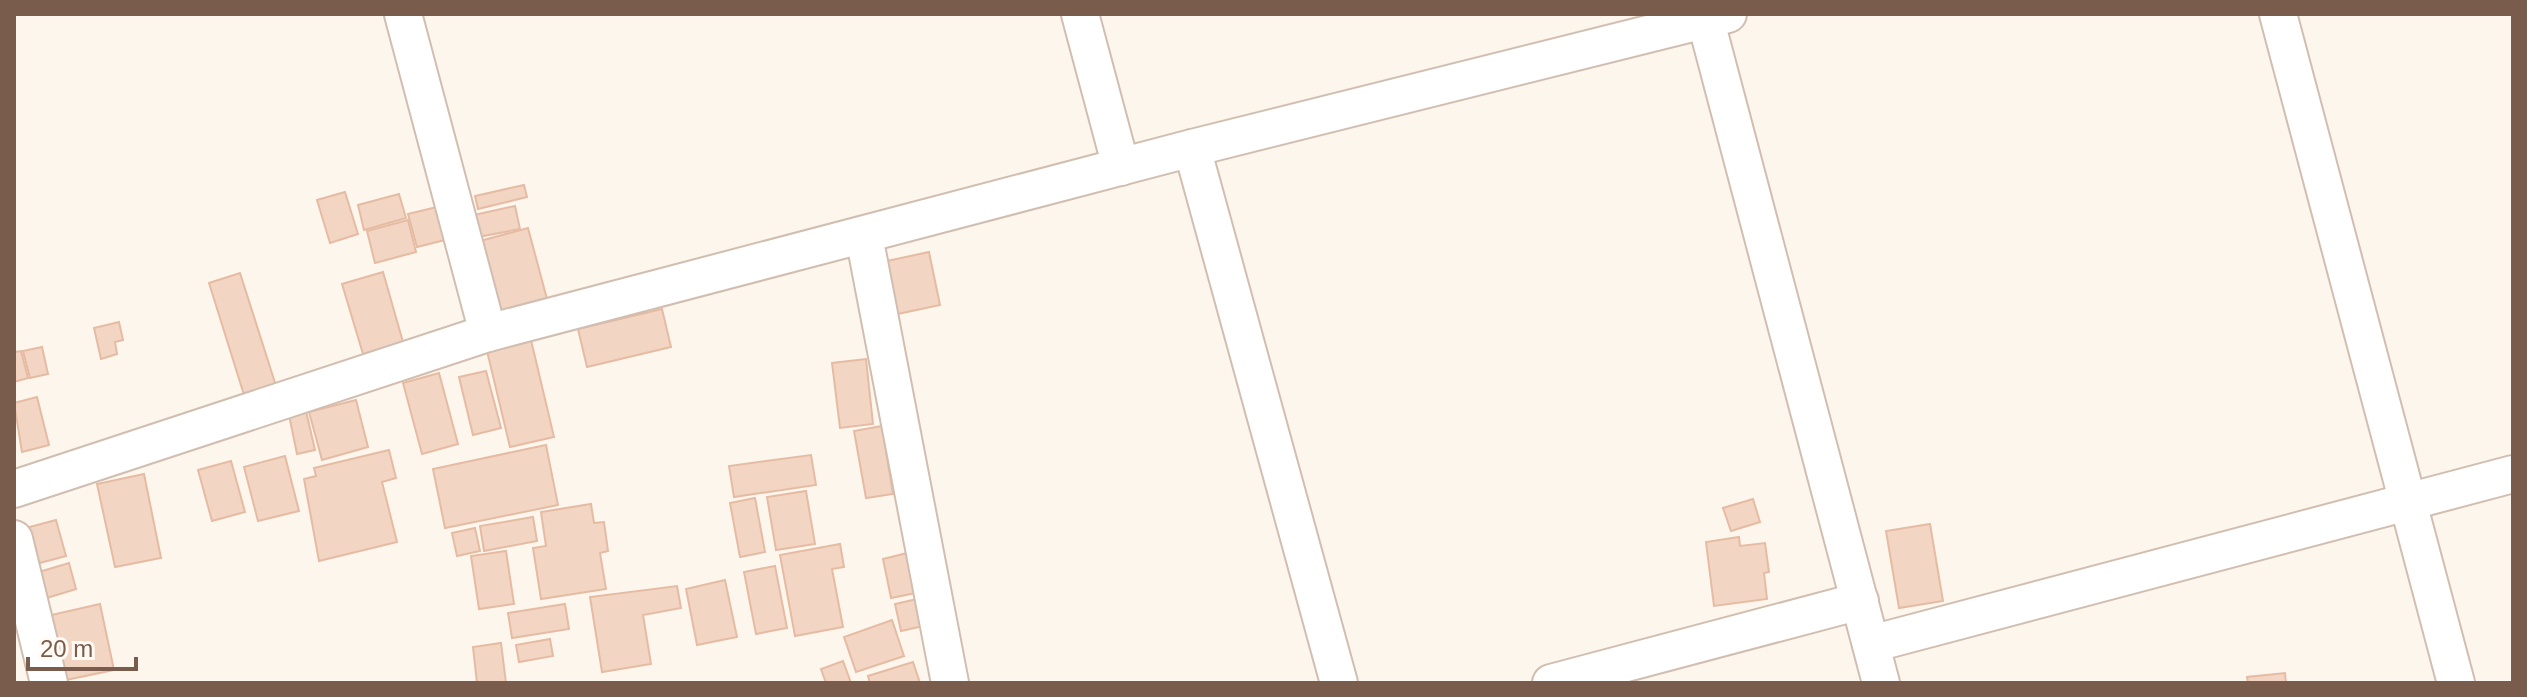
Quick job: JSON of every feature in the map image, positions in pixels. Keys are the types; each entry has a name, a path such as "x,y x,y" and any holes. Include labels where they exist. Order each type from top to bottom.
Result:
{"street":[{"path":"403,14 488,333"},
{"path":"1080,14 1121,167"},
{"path":"2278,14 2456,683"},
{"path":"14,489 488,333 1192,148 1712,16 1881,683"},
{"path":"1192,148 1339,683"},
{"path":"864,236 950,683"},
{"path":"1871,644 2513,474"},
{"path":"14,539 49,683"},
{"path":"1551,683 1860,601"}],"building":[{"path":"524,185 527,197 478,209 475,196"},
{"path":"345,192 358,234 330,243 317,200"},
{"path":"399,194 406,218 364,230 358,205"},
{"path":"441,206 449,239 417,247 408,214"},
{"path":"515,206 520,229 478,237 474,215"},
{"path":"408,220 416,252 375,263 367,231"},
{"path":"528,228 547,299 500,312 480,241"},
{"path":"929,252 940,305 893,315 882,262"},
{"path":"383,272 403,342 363,354 342,284"},
{"path":"240,273 277,389 245,398 209,283"},
{"path":"662,309 671,347 587,367 578,329"},
{"path":"119,322 123,340 115,342 117,354 101,359 94,328"},
{"path":"531,340 554,437 510,447 487,351"},
{"path":"42,347 48,374 30,378 23,351"},
{"path":"21,351 28,378 14,382 14,352"},
{"path":"866,359 873,424 840,428 832,363"},
{"path":"486,371 501,428 473,435 459,377"},
{"path":"439,373 458,444 422,454 403,383"},
{"path":"37,397 49,445 22,452 14,403"},
{"path":"356,400 368,447 322,460 309,412"},
{"path":"306,411 315,450 297,454 289,415"},
{"path":"882,426 893,494 866,498 854,431"},
{"path":"546,445 558,505 445,528 433,469"},
{"path":"389,450 396,478 382,482 397,542 319,561 304,479 316,476 314,468"},
{"path":"811,455 816,485 734,497 729,466"},
{"path":"285,456 299,511 258,521 244,467"},
{"path":"231,461 245,512 212,521 198,470"},
{"path":"144,474 161,558 115,567 97,484"},
{"path":"806,491 815,544 776,550 767,497"},
{"path":"755,498 765,552 740,557 730,503"},
{"path":"1753,499 1760,522 1731,531 1723,508"},
{"path":"591,504 594,523 604,522 608,551 600,553 606,589 541,599 533,548 546,546 541,512"},
{"path":"533,517 537,541 484,551 480,526"},
{"path":"56,520 66,556 36,564 26,528"},
{"path":"1930,524 1943,601 1899,608 1886,531"},
{"path":"475,528 480,551 457,556 452,533"},
{"path":"1739,537 1740,546 1765,543 1769,572 1764,573 1767,599 1714,606 1706,542"},
{"path":"840,544 844,567 832,569 843,627 795,636 780,555"},
{"path":"506,551 514,604 479,609 471,556"},
{"path":"907,553 916,593 891,598 883,559"},
{"path":"69,563 76,589 37,601 29,575"},
{"path":"775,566 787,628 756,634 744,572"},
{"path":"725,580 737,637 697,645 686,589"},
{"path":"677,586 681,608 643,615 651,664 602,672 590,597"},
{"path":"926,597 932,624 901,631 895,604"},
{"path":"100,604 114,670 61,681 47,616"},
{"path":"565,604 569,629 512,638 508,613"},
{"path":"892,620 904,656 856,672 844,637"},
{"path":"550,639 553,656 519,662 516,645"},
{"path":"501,643 506,683 477,683 473,647"},
{"path":"843,661 851,683 826,683 821,669"},
{"path":"913,662 920,683 870,683 868,676"},
{"path":"2285,673 2286,683 2248,683 2247,677"}]}
